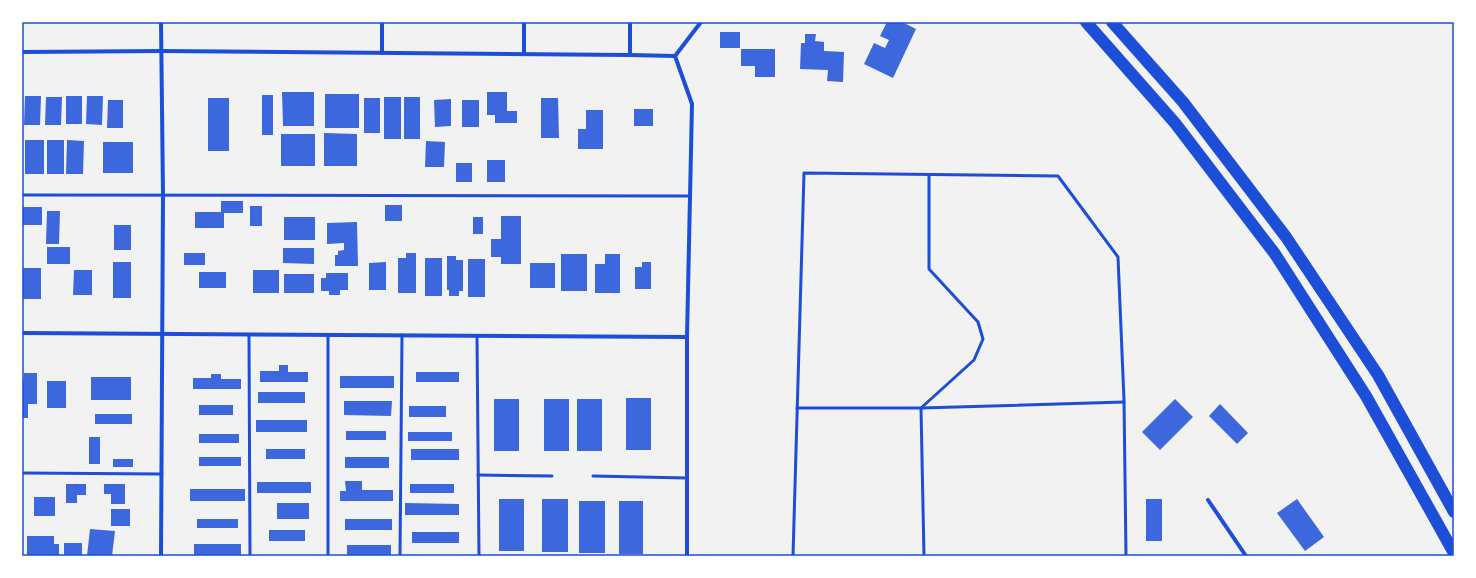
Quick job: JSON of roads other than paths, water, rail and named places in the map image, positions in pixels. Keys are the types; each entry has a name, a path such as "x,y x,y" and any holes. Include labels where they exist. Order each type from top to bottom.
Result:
{"highway":[{"path":"1086,22 1175,123 1275,254 1366,396 1454,553"},
{"path":"1112,22 1183,102 1286,237 1378,375 1454,512"}],"street":[{"path":"161,22 163,195 161,556"},
{"path":"382,22 382,53"},
{"path":"524,22 524,54"},
{"path":"630,22 630,55"},
{"path":"675,56 701,22"},
{"path":"22,52 161,51 675,56"},
{"path":"675,56 692,104 687,337 687,556"},
{"path":"22,333 687,337"},
{"path":"1208,500 1246,556"}],"lane":[{"path":"793,556 804,173 1058,176 1118,257 1124,402 1126,556"},
{"path":"924,556 921,408 974,360 983,339 978,322 929,269 929,174"},
{"path":"22,194 690,196"},
{"path":"249,334 250,556"},
{"path":"328,335 328,556"},
{"path":"400,556 402,335"},
{"path":"477,336 479,556"},
{"path":"797,408 921,408 1124,402"},
{"path":"22,473 162,474"},
{"path":"478,475 552,476"},
{"path":"593,476 687,478"}]}
